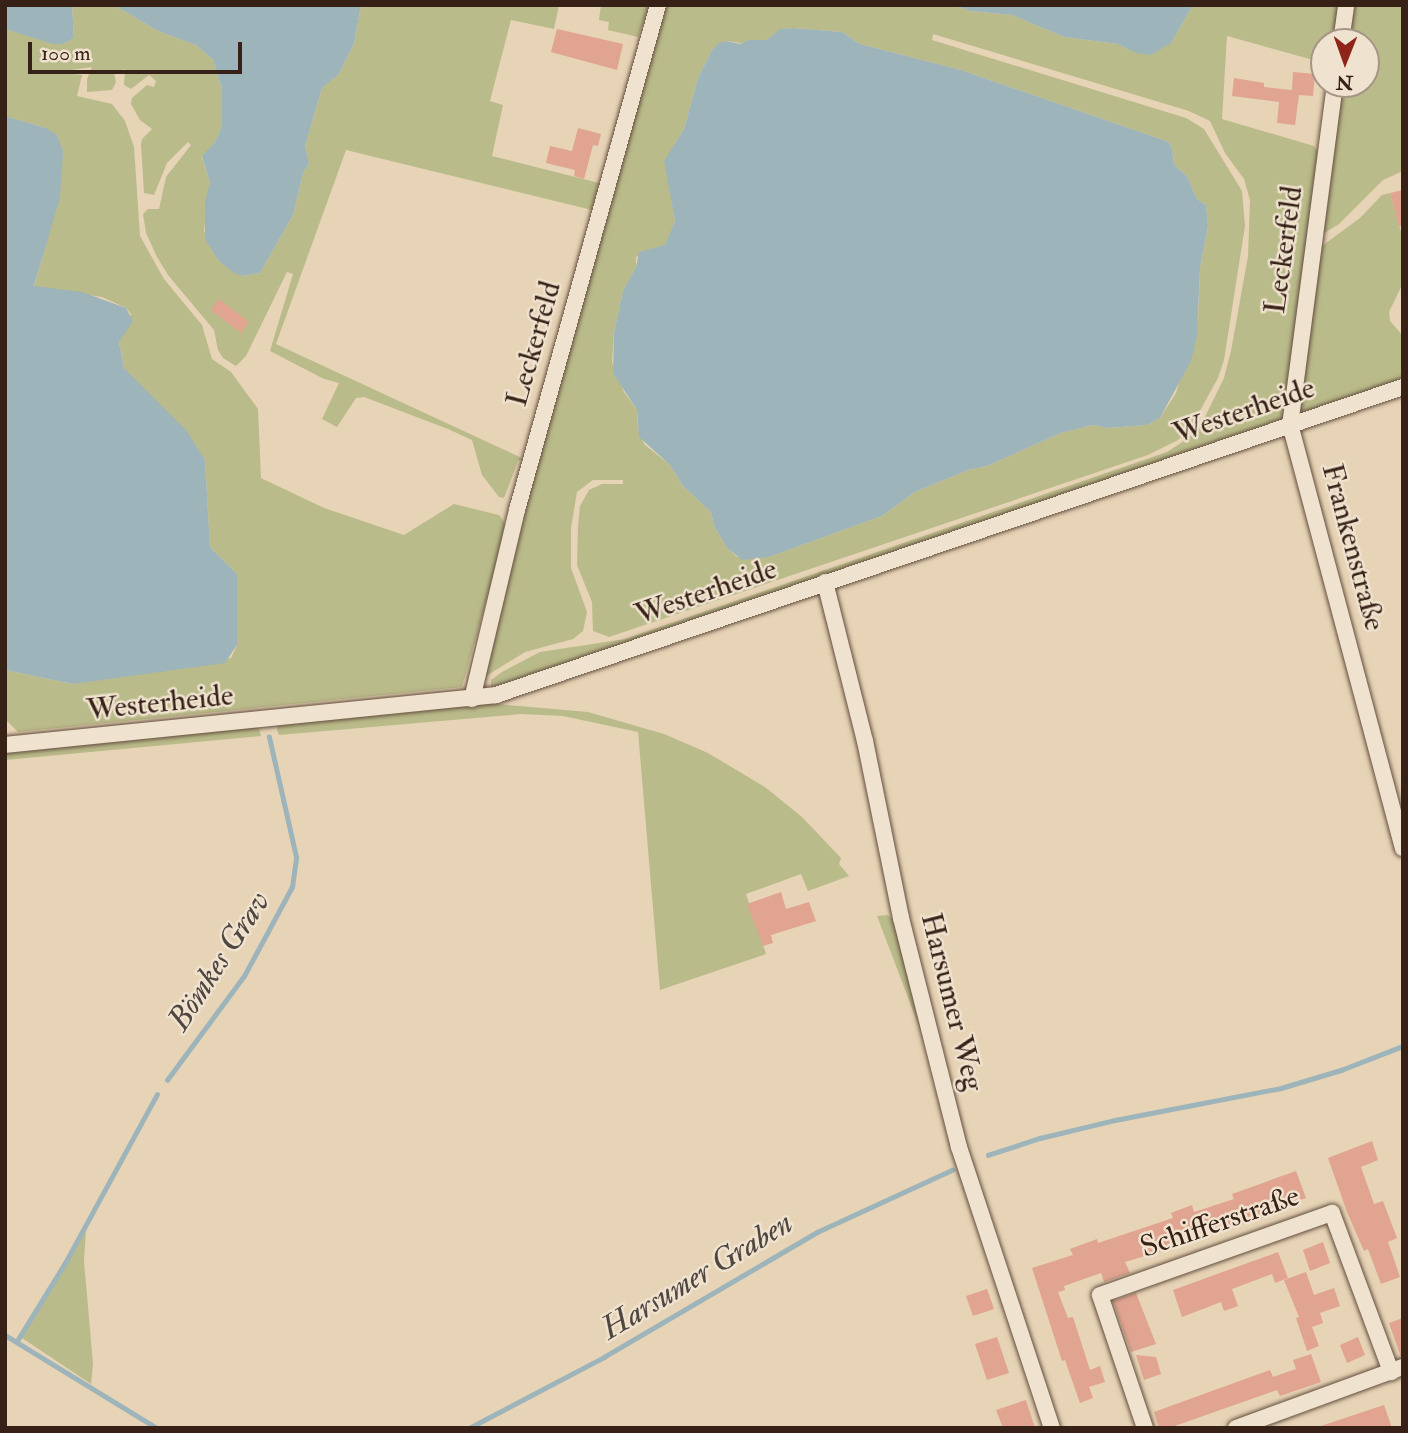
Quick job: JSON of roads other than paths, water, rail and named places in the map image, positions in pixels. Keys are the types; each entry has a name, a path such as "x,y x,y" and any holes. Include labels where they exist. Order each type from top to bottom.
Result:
{"street":[{"name":"Leckerfeld","path":"472,699 521,497 658,5"},
{"path":"1343,28 1346,5"},
{"name":"Leckerfeld","path":"1290,424 1333,98"},
{"name":"Westerheide","path":"8,740 496,695 1403,387"},
{"name":"Frankenstraße","path":"1290,424 1403,848"},
{"name":"Harsumer Weg","path":"825,582 864,741 901,918 960,1147 1052,1428"},
{"name":"Schifferstraße","path":"1145,1428 1100,1295 1332,1213 1397,1369 1257,1424 1236,1428"}],"water":[{"path":"5,5 72,5 74,38 63,44 53,44 5,29"},
{"path":"114,5 361,5 354,44 339,74 322,88 305,146 309,164 303,173 293,215 260,273 243,276 234,273 219,261 205,239 205,202 210,183 202,156 215,142 222,126 222,89 213,60 196,45 158,31"},
{"path":"953,5 1193,5 1171,43 1151,55 1136,53 1118,44 1064,37 1012,15 971,11"},
{"path":"780,29 842,32 860,44 961,70 1169,142 1174,165 1187,176 1197,199 1206,205 1208,226 1200,268 1197,335 1191,361 1160,418 1147,425 1108,428 1093,425 1061,433 987,466 968,470 915,492 882,516 769,557 742,560 727,548 714,526 711,512 683,486 670,465 639,437 637,410 613,373 614,332 623,291 636,267 639,252 665,245 675,221 664,161 684,129 698,78 712,50 719,43 726,41 740,44 749,40 767,40"},
{"path":"5,116 46,128 57,135 63,151 60,198 34,286 82,292 126,308 133,321 119,342 124,368 186,430 205,460 210,547 237,574 237,645 225,663 73,684 5,670"}],"waterway":[{"name":"Bömkes Grav","path":"167,1080 244,976 292,887 296,857 269,737"},
{"name":"Harsumer Graben","path":"988,1155 1040,1138 1115,1120 1281,1088 1341,1070 1403,1046"},
{"name":"Bömkes Grav","path":"17,1341 65,1263 157,1094"},
{"name":"Harsumer Graben","path":"469,1428 604,1357 817,1232 952,1170"},
{"name":"Harsumer Graben","path":"5,1335 157,1428"}]}
